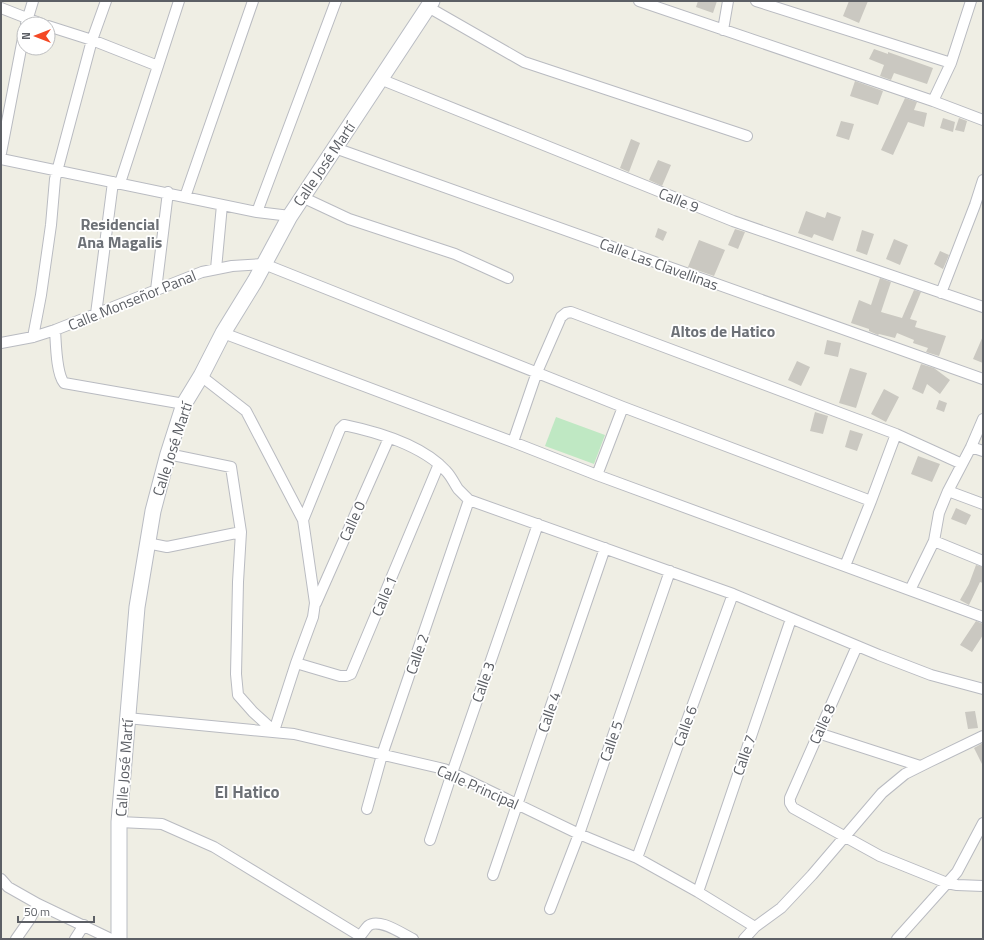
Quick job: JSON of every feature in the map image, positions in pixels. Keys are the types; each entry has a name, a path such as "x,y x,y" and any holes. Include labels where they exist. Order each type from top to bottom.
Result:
{"main road":[{"name":"Calle José Martí","path":"119,939 119,822 137,607 153,511 168,454 184,404 201,376 223,333 255,281 290,216 430,4"}],"street":[{"path":"28,16 33,1"},
{"path":"33,337 41,295 55,179 92,40 106,1"},
{"path":"96,314 116,183 158,66 178,1"},
{"path":"185,197 253,1"},
{"path":"257,212 336,1"},
{"path":"639,1 933,101 983,120"},
{"path":"723,30 728,1"},
{"path":"756,1 950,63"},
{"path":"933,101 950,63 971,1"},
{"path":"430,4 524,62 746,136"},
{"path":"1,8 16,16"},
{"path":"56,29 92,40 158,66"},
{"path":"1,153 20,56"},
{"name":"Calle 9","path":"380,79 733,221 983,307"},
{"name":"Calle Las Clavellinas","path":"335,148 983,379"},
{"path":"1,159 116,183 168,192 257,212 290,216"},
{"path":"941,293 975,205 983,180"},
{"path":"156,290 168,192"},
{"path":"302,197 349,219 455,254 508,278"},
{"path":"216,269 222,205"},
{"path":"264,264 623,407 871,501"},
{"name":"Calle Monseñor Panal","path":"1,343 33,337 55,330 202,272 232,266 264,264"},
{"path":"513,442 537,372 561,317 566,313 571,312 896,434 962,464"},
{"path":"55,330 58,366 61,379 64,382 184,404"},
{"path":"223,333 597,475 983,617"},
{"path":"168,454 231,467 241,532 238,582 236,674 238,695 252,712 274,731 313,617 315,603 303,520 246,411 201,376"},
{"path":"597,475 623,407"},
{"path":"910,590 934,542 939,513 948,491 971,447 983,419"},
{"path":"303,520 340,429 344,425 358,428 412,446 433,459 447,472 458,489 469,500 733,594 931,675 983,689"},
{"path":"845,566 896,434"},
{"name":"Calle 0","path":"315,603 389,438"},
{"path":"971,447 983,451"},
{"name":"Calle 1","path":"296,663 340,676 351,674 439,464"},
{"path":"948,491 983,504"},
{"name":"Calle 2","path":"366,809 382,755 469,500"},
{"name":"Calle 3","path":"430,840 538,524"},
{"path":"148,543 167,547 241,532"},
{"path":"934,542 983,561"},
{"name":"Calle 4","path":"493,875 605,548"},
{"name":"Calle 5","path":"550,909 580,834 670,572"},
{"name":"Calle 6","path":"637,858 733,594"},
{"name":"Calle 7","path":"698,892 791,619"},
{"name":"Calle 8","path":"844,836 793,808 790,804 790,798 857,646"},
{"name":"Calle Principal","path":"127,718 294,734 444,769 517,805 637,858 698,892 755,928"},
{"path":"818,733 920,766"},
{"path":"744,939 755,928 781,908 812,875 882,793 905,774 983,736"},
{"path":"119,822 162,824 214,847 359,938 369,925 382,924 413,939"},
{"path":"897,939 957,872 983,823"},
{"path":"844,836 880,856 947,883 983,886"},
{"path":"1,879 8,887 38,904 111,939"},
{"path":"16,939 30,919 38,904"},
{"path":"75,939 84,925"}],"green space":[{"path":"556,417 605,435 594,464 545,446"}],"building":[{"path":"698,1 717,1 713,13 696,7"},
{"path":"849,1 868,1 859,23 843,16"},
{"path":"874,49 888,54 888,52 933,68 927,84 894,73 891,80 880,76 884,65 869,59"},
{"path":"855,81 883,91 878,105 850,96"},
{"path":"905,98 917,102 914,110 927,113 924,127 908,122 893,155 881,150"},
{"path":"943,118 955,122 953,132 940,128"},
{"path":"959,118 967,121 964,132 955,130"},
{"path":"841,121 854,124 849,140 836,136"},
{"path":"631,139 640,143 629,172 620,168"},
{"path":"658,160 671,165 662,186 649,180"},
{"path":"806,211 825,218 827,212 841,217 833,241 814,234 812,238 798,233"},
{"path":"658,228 667,232 663,241 655,237"},
{"path":"735,229 745,232 738,249 728,245"},
{"path":"862,230 874,234 867,255 856,251"},
{"path":"894,239 908,245 900,265 886,259"},
{"path":"699,240 725,250 714,276 688,267"},
{"path":"940,251 949,255 943,269 934,264"},
{"path":"880,278 891,282 881,312 902,318 914,290 921,292 910,319 917,321 915,327 946,336 939,356 926,352 928,348 913,343 914,340 897,333 895,338 878,335 869,331 869,329 851,323 859,300 871,305"},
{"path":"983,336 983,363 973,359"},
{"path":"827,340 841,343 838,357 824,354"},
{"path":"797,361 810,367 801,386 788,380"},
{"path":"921,364 934,368 950,380 940,394 927,384 923,394 912,389"},
{"path":"850,368 867,373 856,408 839,403"},
{"path":"884,389 899,397 886,422 871,414"},
{"path":"939,400 947,403 944,412 936,409"},
{"path":"815,412 828,416 823,434 810,431"},
{"path":"850,430 863,434 857,451 845,447"},
{"path":"918,456 940,464 932,482 911,474"},
{"path":"956,508 971,515 966,525 951,519"},
{"path":"976,565 983,567 983,583 980,582 969,605 960,600 969,584"},
{"path":"976,621 983,624 983,635 972,652 960,645"},
{"path":"975,711 978,728 968,729 965,712"},
{"path":"983,743 983,766 974,748"}],"district":[{"name":"Residencial Ana Magalis","path":"120,233"},
{"name":"Altos de Hatico","path":"723,331"},
{"name":"El Hatico","path":"247,792"}]}
